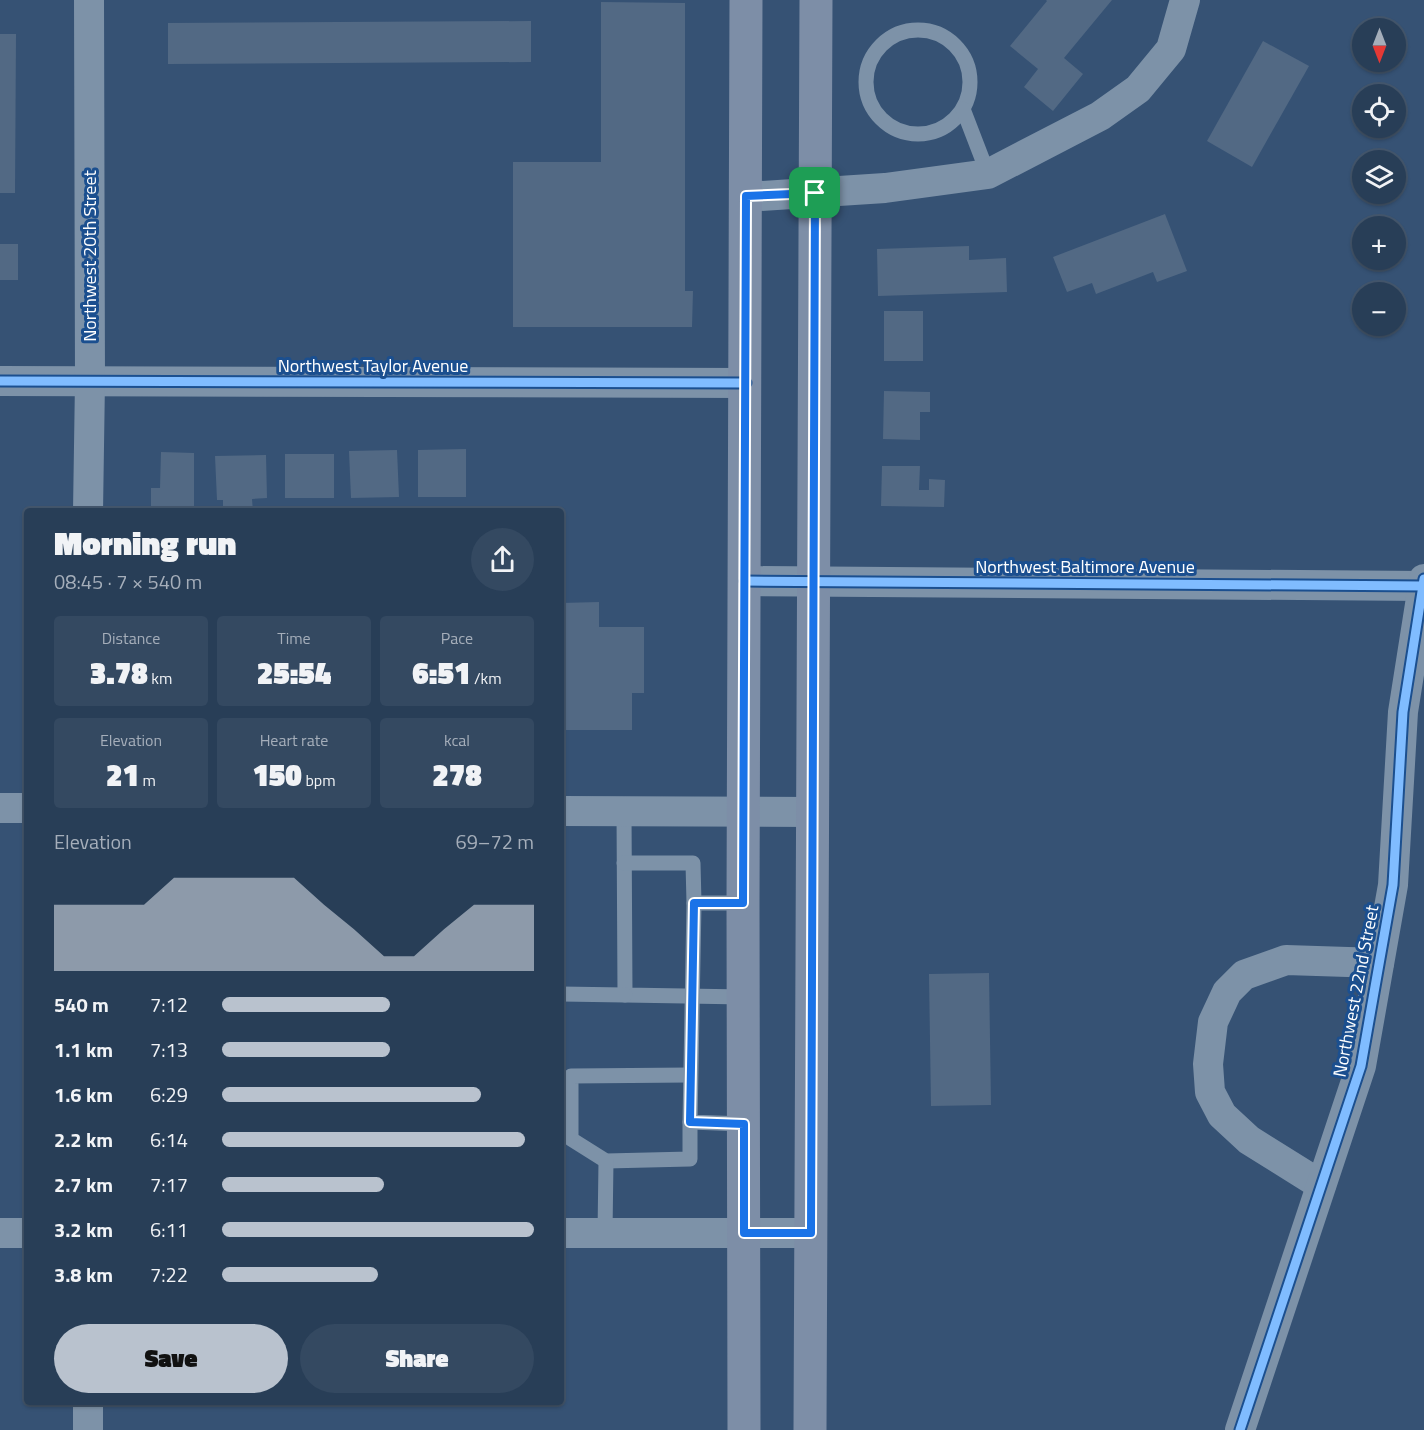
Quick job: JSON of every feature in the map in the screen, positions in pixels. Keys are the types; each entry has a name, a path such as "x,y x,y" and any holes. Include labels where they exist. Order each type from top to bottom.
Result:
{"main road":[{"path":"744,1430 746,0"},
{"path":"810,1430 816,0"}],"street":[{"name":"Northwest 20th Street","path":"88,508 89,0"},
{"path":"746,196 885,189 988,174 1100,116 1138,89 1171,49 1185,0"},
{"name":"Northwest Taylor Avenue","path":"0,381 746,383"},
{"name":"Northwest Baltimore Avenue","path":"745,581 1424,584"},
{"name":"Northwest 22nd Street","path":"1240,1430 1361,1066 1393,885 1402,712 1424,584"},
{"path":"0,808 24,808"},
{"path":"564,811 813,812"},
{"name":"Northwest 22nd Street","path":"1321,1185 1249,1140 1222,1115 1210,1092 1208,1064 1214,1023 1227,992 1244,975 1286,960 1379,963"},
{"path":"0,1233 24,1233"},
{"path":"564,1233 811,1233"},
{"path":"88,1405 88,1430"}],"lane":[{"path":"963,109 951,122 935,131 918,134 900,131 884,122 872,109 866,92 866,74 871,57 883,42 897,34 913,30 929,31 944,37 957,47 966,61 970,77 969,93 963,109 988,174"},
{"path":"624,811 625,995"},
{"path":"624,863 693,863 690,1159 606,1161 571,1139 571,1076 690,1075"},
{"path":"694,903 743,903"},
{"path":"564,994 745,998"},
{"path":"690,1122 744,1124"},
{"path":"605,1233 606,1161"}],"building":[{"path":"1046,0 1112,0 1064,58 1083,74 1053,111 1024,87 1038,69 1010,46"},
{"path":"601,2 685,3 685,291 693,291 692,327 513,327 513,162 601,162"},
{"path":"531,21 531,62 168,64 168,23"},
{"path":"0,34 16,34 15,193 0,193"},
{"path":"1263,41 1309,66 1252,167 1207,141"},
{"path":"1165,214 1187,271 1157,282 1153,272 1096,294 1092,283 1067,292 1053,257"},
{"path":"0,244 18,244 18,280 0,280"},
{"path":"969,246 969,260 1006,258 1007,292 878,296 877,249"},
{"path":"884,311 923,311 923,361 884,361"},
{"path":"884,391 930,392 930,412 920,412 920,440 883,439"},
{"path":"466,449 466,497 418,497 418,450"},
{"path":"397,450 399,497 351,498 349,451"},
{"path":"161,452 194,453 194,508 151,508 151,488 160,488"},
{"path":"285,454 334,454 334,498 285,498"},
{"path":"266,455 267,498 252,499 253,508 223,508 223,500 217,500 215,456"},
{"path":"882,466 920,466 919,490 929,490 929,479 945,480 944,507 881,506"},
{"path":"599,602 599,627 644,627 644,693 632,693 632,730 564,730 564,603"},
{"path":"989,973 991,1105 931,1106 929,974"}],"cycle path":[{"path":"0,381 746,383"},
{"path":"1240,1430 1361,1066 1393,885 1403,712 1424,579"},
{"path":"745,581 1424,586"}],"route":[{"path":"815,193 811,1233 744,1233 744,1124 690,1122 694,903 743,903 746,196 815,193"}]}
